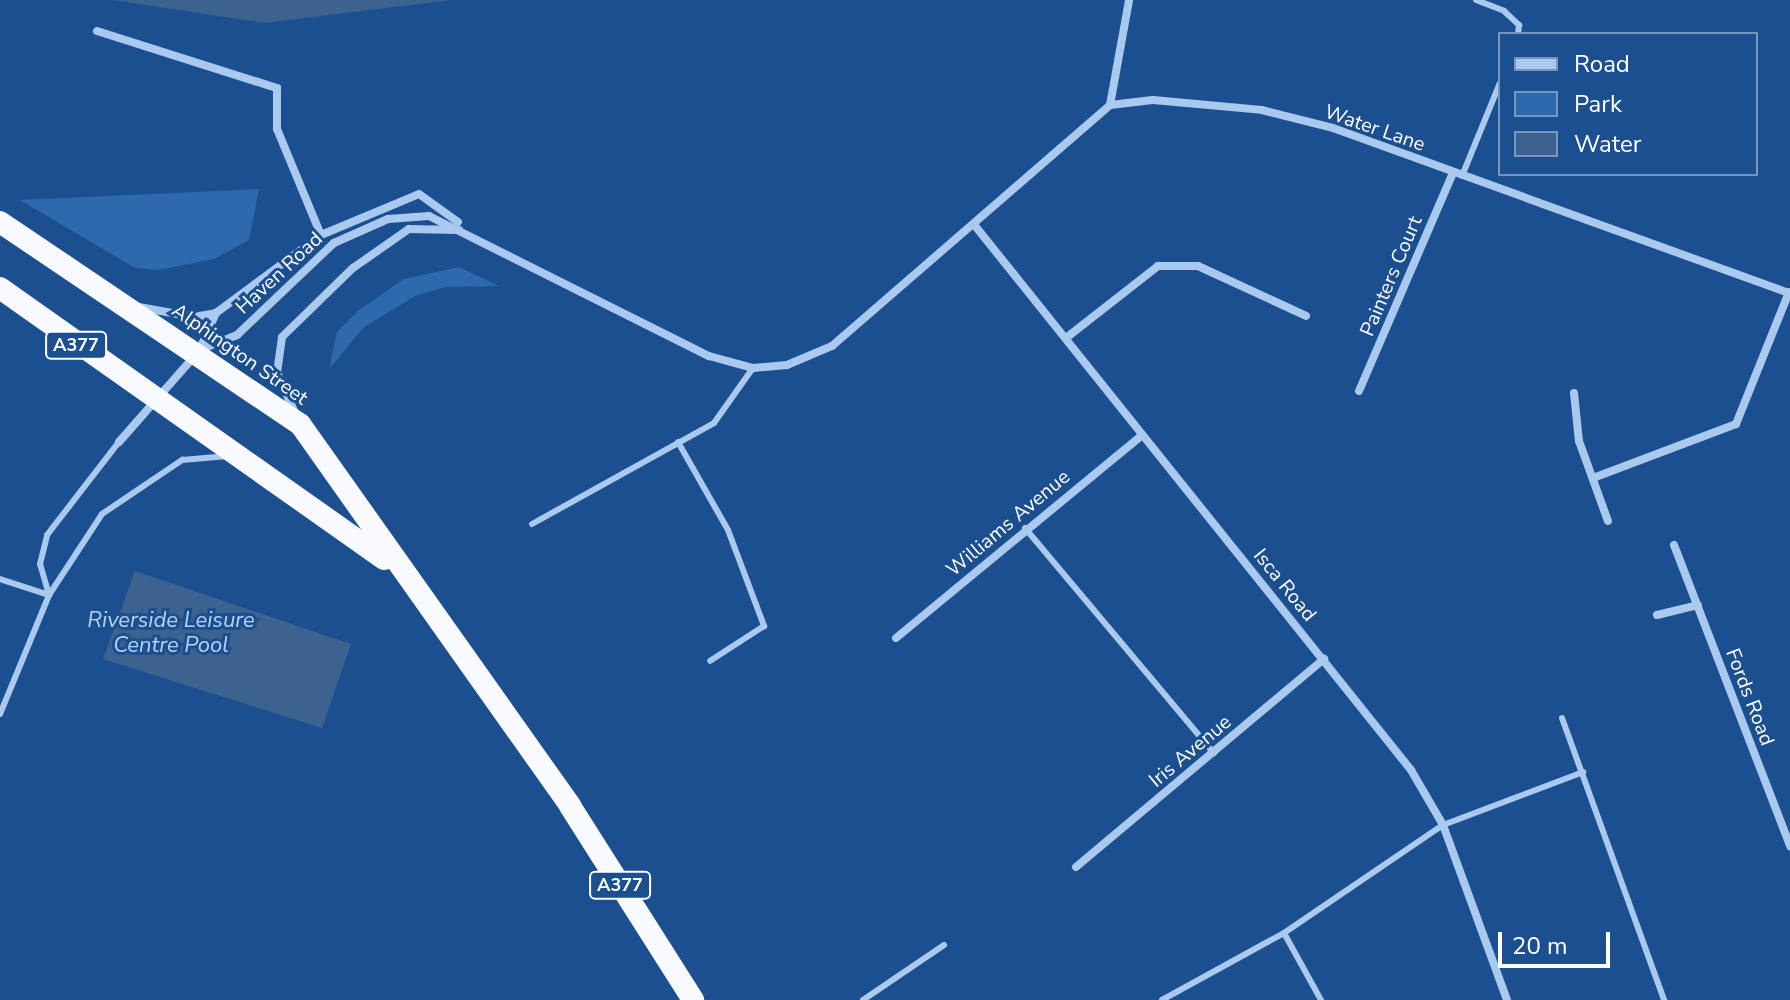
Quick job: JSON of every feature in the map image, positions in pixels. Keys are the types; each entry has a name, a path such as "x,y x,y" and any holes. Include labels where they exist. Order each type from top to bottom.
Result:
{"highway":[{"name":"Alphington Street","path":"0,222 199,351 300,424 570,806 693,1000"},
{"name":"Alphington Street","path":"0,288 152,402 244,455 404,575"}],"street":[{"path":"976,227 1110,105 1129,0"},
{"path":"97,31 245,72 277,88 277,129 321,235"},
{"name":"Water Lane","path":"1110,105 1189,101 1262,110 1458,175 1790,292"},
{"name":"Painters Court","path":"1359,391 1458,175"},
{"name":"Haven Road","path":"124,304 194,317 216,313 321,235 419,194 468,230"},
{"name":"Haven Road","path":"199,351 237,335 334,243 363,227 429,216 468,230 709,356 753,368 787,365 832,346 976,227"},
{"name":"Isca Road","path":"976,227 1411,770 1443,825 1507,1000"},
{"name":"Haven Road","path":"300,424 277,373 282,337 353,268 409,229 468,230"},
{"path":"1066,338 1158,266 1198,266 1306,316"},
{"path":"1593,478 1736,424 1790,292"},
{"name":"Haven Road","path":"199,351 216,313"},
{"path":"119,442 199,351"},
{"path":"1574,393 1579,441 1608,521"},
{"name":"Williams Avenue","path":"896,638 1025,528 1142,435"},
{"name":"Fords Road","path":"1674,545 1790,846"},
{"path":"1657,615 1698,605"},
{"name":"Iris Avenue","path":"1076,867 1324,659"}],"lane":[{"path":"1476,0 1504,11 1519,25 1518,32"},
{"path":"1458,175 1498,87"},
{"path":"532,524 723,414 753,368"},
{"path":"49,595 40,564 47,535 119,442"},
{"path":"678,442 728,530 764,626 710,661"},
{"path":"0,714 49,595 102,514 161,470 182,460 244,455"},
{"path":"1025,528 1214,753"},
{"path":"0,579 49,595"},
{"path":"1562,718 1664,1000"},
{"path":"1162,1000 1284,933 1443,825 1583,772"},
{"path":"1284,933 1321,1000"},
{"path":"863,1000 874,997 944,945"}],"green space":[{"path":"259,189 249,240 214,259 159,270 135,268 20,200"},
{"path":"459,267 499,286 445,287 415,296 364,327 329,369 337,332 359,310 404,279"}],"water":[{"path":"113,0 452,0 264,23"},
{"name":"Riverside Leisure Centre Pool","path":"135,571 351,644 322,728 103,659"}]}
